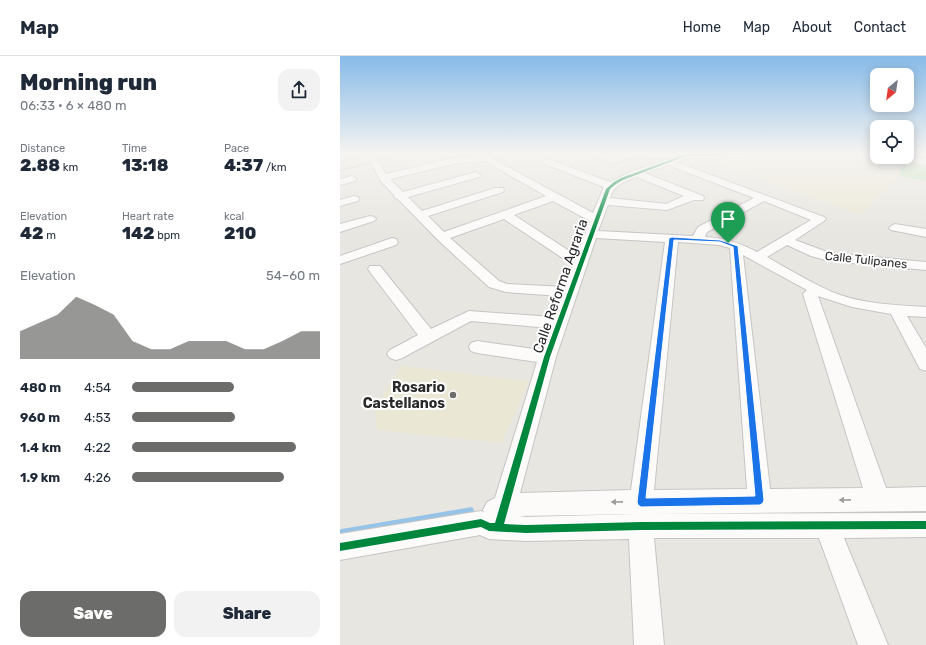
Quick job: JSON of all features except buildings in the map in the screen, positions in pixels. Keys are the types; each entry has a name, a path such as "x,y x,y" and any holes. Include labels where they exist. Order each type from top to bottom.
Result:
{"street":[{"path":"384,180 442,237 494,284 499,286 571,292"},
{"path":"399,196 456,180"},
{"path":"525,180 554,197 594,226 672,238 720,241 736,246 840,300 870,308 926,312"},
{"path":"596,180 611,186 620,180"},
{"path":"604,201 667,207 697,198 654,180"},
{"path":"719,180 819,218 820,220 757,258"},
{"name":"Calle Reforma Agraria","path":"494,519 547,357 594,226 611,186"},
{"path":"420,215 499,190"},
{"path":"442,237 554,197"},
{"path":"698,239 702,230 764,197"},
{"path":"340,203 354,199"},
{"path":"506,215 580,264"},
{"path":"340,228 370,219"},
{"path":"895,228 926,233"},
{"path":"649,645 641,514 672,238"},
{"name":"Calle Tulipanes","path":"786,240 829,257 926,266"},
{"path":"340,260 392,242"},
{"path":"736,246 760,500"},
{"path":"375,269 428,336"},
{"path":"810,294 878,499"},
{"path":"897,310 926,364"},
{"path":"396,354 469,316 560,323"},
{"path":"477,347 547,357"},
{"path":"340,547 494,519 641,514 760,500 926,499"},
{"path":"641,514 827,525 926,525"},
{"path":"827,525 873,645"}],"shaded area":[{"path":"765,180 895,180 861,215"},
{"name":"Rosario Castellanos","path":"401,366 529,381 502,443 378,430 374,410"}],"waterway":[{"path":"340,532 471,510"}],"cycle path":[{"path":"498,528 547,357 608,189 619,180"},
{"path":"340,547 481,523 489,527 526,529 641,526 926,525"}],"place":[{"name":"Rosario Castellanos","path":"453,395"}],"route":[{"path":"672,238 698,239 728,243 736,246 760,500 641,502 672,238"}]}
